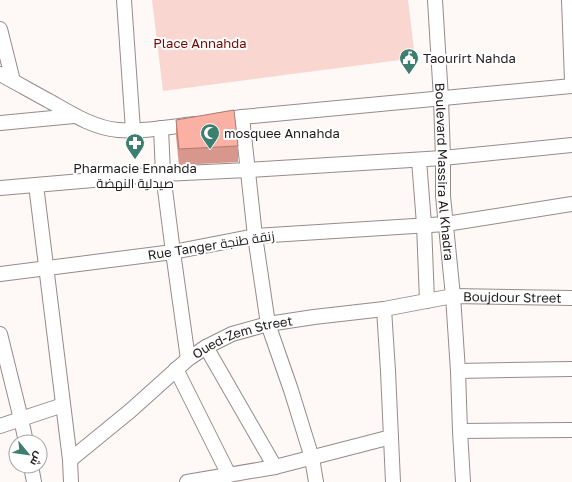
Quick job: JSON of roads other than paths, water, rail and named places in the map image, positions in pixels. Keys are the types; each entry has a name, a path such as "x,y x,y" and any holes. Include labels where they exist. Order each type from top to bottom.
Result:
{"street":[{"path":"124,0 133,130"},
{"name":"Boulevard Massira Al Khadra","path":"436,0 441,99 443,196 453,296 463,482"},
{"path":"569,0 572,81"},
{"path":"0,29 13,81"},
{"path":"0,74 74,116 97,125 117,130 160,128 242,118 572,86"},
{"path":"0,123 74,116"},
{"path":"242,118 255,236 268,324 292,390 312,458 316,482"},
{"path":"160,128 163,174 188,359"},
{"path":"0,188 163,174 419,160 572,145"},
{"path":"419,160 424,224 427,301"},
{"path":"36,185 70,460 71,482"},
{"name":"Rue Tanger زنقة طنجة","path":"0,274 173,252 255,236 424,224 446,224 572,204"},
{"name":"Boujdour Street","path":"453,296 572,298"},
{"name":"Oued-Zem Street","path":"70,460 130,411 188,359 206,347 232,334 268,324 384,309 453,296"},
{"path":"384,309 393,482"},
{"path":"0,334 24,434"},
{"path":"206,347 267,472"},
{"path":"176,369 229,474"},
{"path":"458,371 572,369"},
{"path":"0,426 63,405"},
{"path":"460,431 572,430"},
{"path":"194,481 229,474 267,472 312,458 391,437"}],"place":[{"name":"Taourirt Nahda","path":"409,75"},
{"name":"mosquee Annahda","path":"210,150"},
{"name":"Pharmacie Ennahda صيدلية النهضة","path":"135,160"}],"park label":[{"name":"Place Annahda","path":"200,43"}]}
